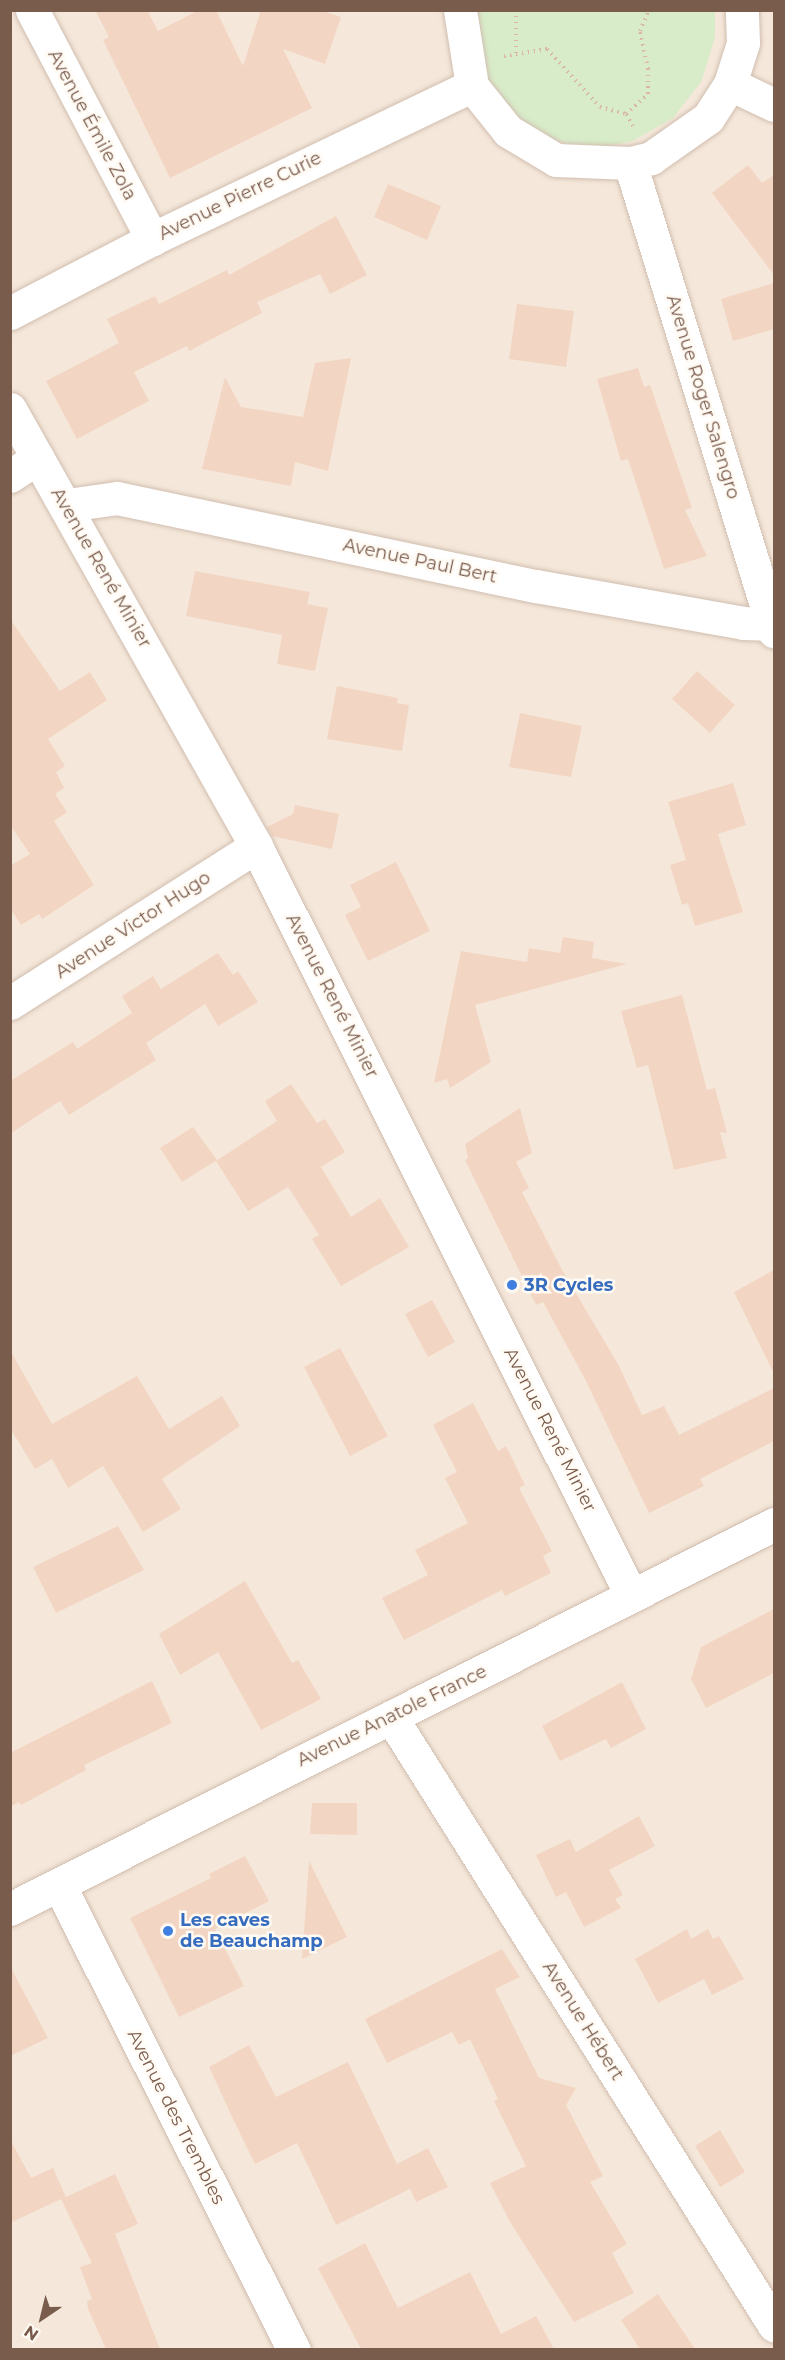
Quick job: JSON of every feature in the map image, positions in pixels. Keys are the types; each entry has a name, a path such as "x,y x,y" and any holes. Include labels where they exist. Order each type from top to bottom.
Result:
{"street":[{"name":"Avenue Émile Zola","path":"32,10 152,238"},
{"path":"460,10 469,73 508,131 556,160 640,161 708,118 730,84 743,44 742,10"},
{"name":"Avenue Pierre Curie","path":"10,313 469,73"},
{"path":"730,84 774,105"},
{"name":"Avenue Roger Salengro","path":"640,161 774,626"},
{"name":"Avenue René Minier","path":"10,409 67,505 256,846 631,1594"},
{"path":"10,476 38,458"},
{"name":"Avenue Paul Bert","path":"67,505 117,498 536,586 743,623 774,626"},
{"name":"Avenue Victor Hugo","path":"10,1003 256,846"},
{"name":"Avenue Anatole France","path":"10,1909 631,1594 774,1524"},
{"name":"Avenue Hébert","path":"391,1717 774,2325"},
{"name":"Avenue des Trembles","path":"59,1885 294,2349"}],"path":[{"path":"516,10 516,54"},
{"path":"626,114 648,94 648,69 640,31 649,10"},
{"path":"469,73 516,54 547,49 600,107 626,114"},
{"path":"626,114 640,161"}],"shaded area":[{"path":"11,11 774,11 774,2349 11,2349"}],"green space":[{"path":"472,10 715,11 715,38 701,82 673,118 633,141 603,147 573,145 543,136 517,120 487,85"}],"building":[{"path":"95,10 147,10 158,31 199,10 216,10 243,66 261,10 320,10 341,17 325,64 283,49 312,108 170,178 103,40 109,37"},
{"path":"748,165 762,183 774,175 774,275 712,193"},
{"path":"388,184 441,206 427,240 374,217"},
{"path":"336,216 367,275 330,294 320,274 257,302 262,313 189,351 187,346 134,372 149,401 77,439 46,381 119,343 107,319 155,296 159,304 227,270 229,275"},
{"path":"774,283 774,329 733,341 721,299"},
{"path":"517,304 574,311 566,367 509,359"},
{"path":"351,358 328,471 295,462 291,486 202,469 225,377 241,407 303,417 315,363"},
{"path":"638,368 644,387 650,385 692,508 685,510 707,556 664,569 628,459 621,461 597,379"},
{"path":"195,571 310,592 307,604 328,608 315,671 277,664 282,635 186,616"},
{"path":"10,619 60,691 90,672 107,700 48,739 65,766 56,772 64,788 55,794 67,812 54,821 94,885 42,919 39,914 21,925 10,908 10,866 30,854 10,825"},
{"path":"697,671 735,705 710,733 672,699"},
{"path":"337,686 398,698 397,703 409,705 402,751 327,739"},
{"path":"520,713 582,726 571,777 509,767"},
{"path":"733,783 746,825 718,834 743,912 695,926 688,903 682,905 670,865 686,860 668,802"},
{"path":"295,805 339,814 332,849 272,836 267,827 293,814"},
{"path":"396,862 430,931 368,961 345,915 361,907 350,885"},
{"path":"563,937 594,942 592,958 627,964 475,1005 491,1062 450,1088 447,1079 434,1083 461,951 527,962 529,948 560,953"},
{"path":"218,953 233,975 238,971 258,1002 218,1026 205,1004 146,1043 156,1060 69,1115 60,1101 10,1134 10,1081 73,1042 77,1049 132,1013 122,996 153,976 161,989"},
{"path":"682,995 707,1090 715,1088 727,1133 720,1132 727,1158 674,1170 648,1065 637,1068 621,1011"},
{"path":"291,1084 317,1123 325,1119 345,1152 321,1167 351,1217 380,1198 409,1247 341,1286 312,1239 319,1235 288,1187 248,1211 216,1161 277,1121 265,1101"},
{"path":"520,1108 532,1153 516,1162 529,1188 522,1192 562,1270 618,1364 642,1415 664,1406 679,1435 774,1388 774,1441 700,1479 704,1486 649,1513 586,1381 543,1302 536,1305 465,1160 468,1158 465,1144"},
{"path":"193,1127 217,1160 182,1182 160,1148"},
{"path":"774,1270 774,1374 734,1292"},
{"path":"432,1300 455,1342 428,1357 405,1314"},
{"path":"340,1348 388,1436 350,1456 304,1367"},
{"path":"10,1350 52,1424 137,1376 169,1429 222,1396 240,1426 162,1479 181,1509 143,1532 103,1466 68,1488 52,1459 35,1469 10,1428"},
{"path":"473,1403 498,1451 506,1446 525,1485 519,1488 552,1551 543,1556 551,1573 505,1596 502,1590 404,1640 382,1598 428,1575 415,1550 468,1523 445,1478 457,1472 433,1425"},
{"path":"118,1526 144,1570 56,1613 33,1567"},
{"path":"245,1581 292,1663 298,1660 321,1699 261,1730 218,1652 180,1675 159,1634"},
{"path":"774,1609 774,1673 706,1708 691,1679 701,1647"},
{"path":"152,1681 172,1723 84,1765 86,1770 21,1805 19,1802 10,1807 10,1753"},
{"path":"622,1682 646,1729 611,1748 606,1739 560,1761 542,1726"},
{"path":"312,1803 357,1803 357,1835 310,1834"},
{"path":"639,1816 655,1846 609,1870 623,1895 615,1899 621,1908 584,1927 566,1892 556,1897 536,1855 570,1839 576,1852"},
{"path":"245,1856 269,1901 215,1929 244,1986 179,2017 130,1918 211,1878 209,1874"},
{"path":"309,1861 347,1937 302,1959"},
{"path":"687,1929 691,1939 708,1929 713,1939 719,1936 744,1979 712,1995 704,1979 658,2003 635,1959"},
{"path":"502,1949 520,1977 495,1989 539,2078 576,2088 566,2105 603,2176 590,2182 627,2244 612,2253 634,2293 574,2322 510,2222 490,2183 526,2166 494,2101 498,2099 470,2039 459,2045 452,2032 387,2063 365,2019"},
{"path":"10,1966 48,2038 10,2056"},
{"path":"249,2045 276,2097 348,2062 397,2164 428,2148 448,2187 416,2202 410,2189 336,2225 297,2143 255,2164 233,2119 209,2067"},
{"path":"720,2130 745,2172 720,2187 695,2146"},
{"path":"10,2139 31,2178 53,2168 66,2197 115,2174 138,2224 115,2234 160,2349 106,2349 88,2309 87,2301 92,2299 80,2267 92,2263 61,2199 10,2223"},
{"path":"365,2243 398,2308 470,2272 501,2334 536,2316 554,2349 361,2349 318,2268"},
{"path":"658,2294 695,2349 640,2349 621,2320"}],"place":[{"name":"3R Cycles","path":"512,1285"},
{"name":"Les caves de Beauchamp","path":"168,1931"}]}
